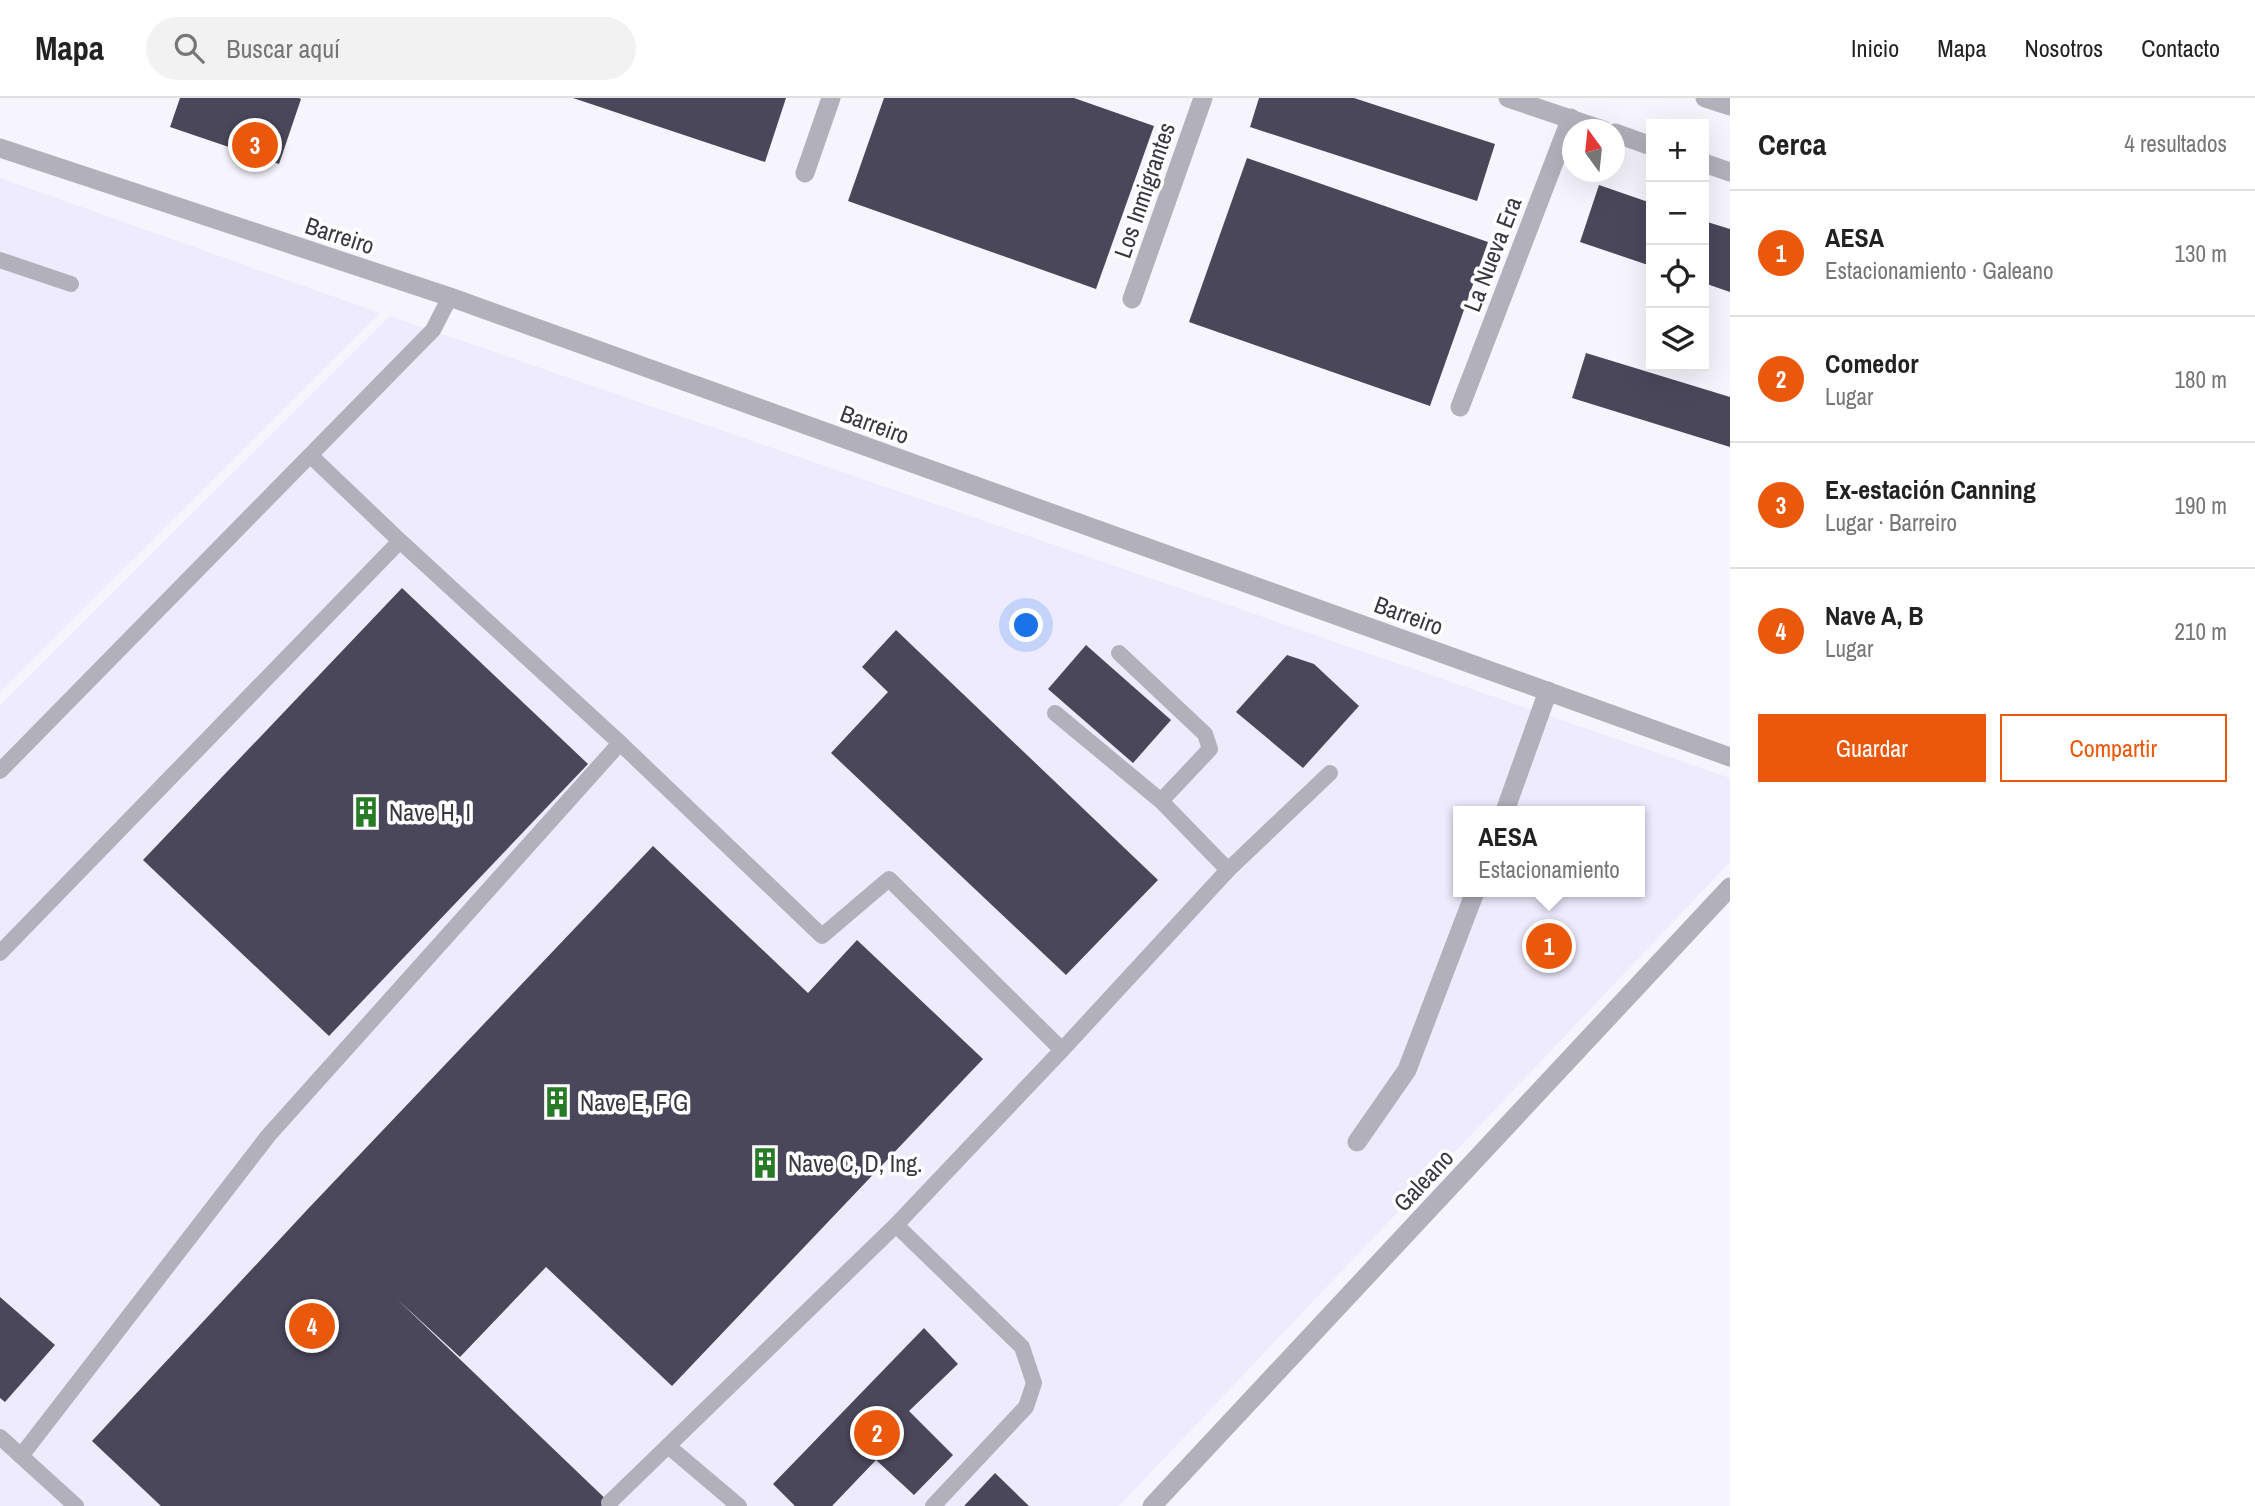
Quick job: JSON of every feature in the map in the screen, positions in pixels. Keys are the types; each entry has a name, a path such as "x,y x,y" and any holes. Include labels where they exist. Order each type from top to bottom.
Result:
{"street":[{"path":"805,173 831,98"},
{"name":"Los Inmigrantes","path":"1132,299 1203,98"},
{"path":"1508,98 1571,118"},
{"path":"1705,98 1730,106"},
{"name":"La Nueva Era","path":"1460,407 1571,118"},
{"path":"1625,137 1646,144"},
{"name":"Barreiro","path":"0,148 450,297 1730,757"},
{"path":"1709,165 1730,172"},
{"path":"1506,806 1548,691"},
{"name":"Galeano","path":"1152,1506 1730,887"},
{"path":"1357,1142 1407,1070 1473,897"}],"lane":[{"path":"0,260 71,284"},
{"path":"0,771 433,330 450,297"},
{"path":"311,456 620,743 822,936 889,879 1062,1050"},
{"path":"0,953 400,541"},
{"path":"1119,653 1205,734 1210,749 1161,801"},
{"path":"1055,713 1161,801 1228,870"},
{"path":"21,1456 268,1136 620,743"},
{"path":"609,1503 896,1225 1228,870 1329,773"},
{"path":"896,1225 1022,1347 1034,1383 1027,1407 933,1506"},
{"path":"0,1437 76,1506"},
{"path":"668,1446 739,1506"}],"shaded area":[{"path":"0,178 380,313 0,692"},
{"path":"390,316 1730,778 1730,862 1119,1506 0,1506 0,705"}],"building":[{"path":"180,98 301,99 279,164 170,127"},
{"path":"573,98 786,98 765,162"},
{"path":"884,98 1074,98 1154,126 1096,289 848,201"},
{"path":"1259,98 1354,98 1495,144 1477,201 1250,127"},
{"path":"1247,158 1488,242 1430,406 1189,322"},
{"path":"1599,185 1646,201 1646,264 1580,242"},
{"path":"1709,223 1730,229 1730,292 1709,285"},
{"path":"1586,353 1730,397 1730,447 1572,398"},
{"name":"Nave H, I","path":"402,588 588,764 329,1036 143,860"},
{"path":"896,630 1158,880 1066,975 831,753 888,692 862,667"},
{"path":"1086,645 1171,720 1133,763 1048,689"},
{"path":"1287,655 1314,664 1359,706 1303,768 1236,712"},
{"path":"653,846 808,993 857,940 983,1059 672,1386 546,1267 460,1357 397,1299 613,1506 161,1506 92,1441"},
{"path":"0,1297 55,1345 5,1402 0,1398"},
{"path":"924,1328 958,1364 909,1411 953,1455 914,1495 876,1460 832,1506 795,1506 773,1484"},
{"path":"995,1473 1029,1506 964,1506"}],"place":[{"name":"Ex-estación Canning","path":"255,145"},
{"name":"Nave H, I","path":"366,812"},
{"name":"AESA","path":"1549,946"},
{"name":"Nave E, F G","path":"557,1102"},
{"name":"Nave C, D, Ing.","path":"765,1163"},
{"name":"Nave A, B","path":"312,1326"},
{"name":"Comedor","path":"877,1433"}]}
